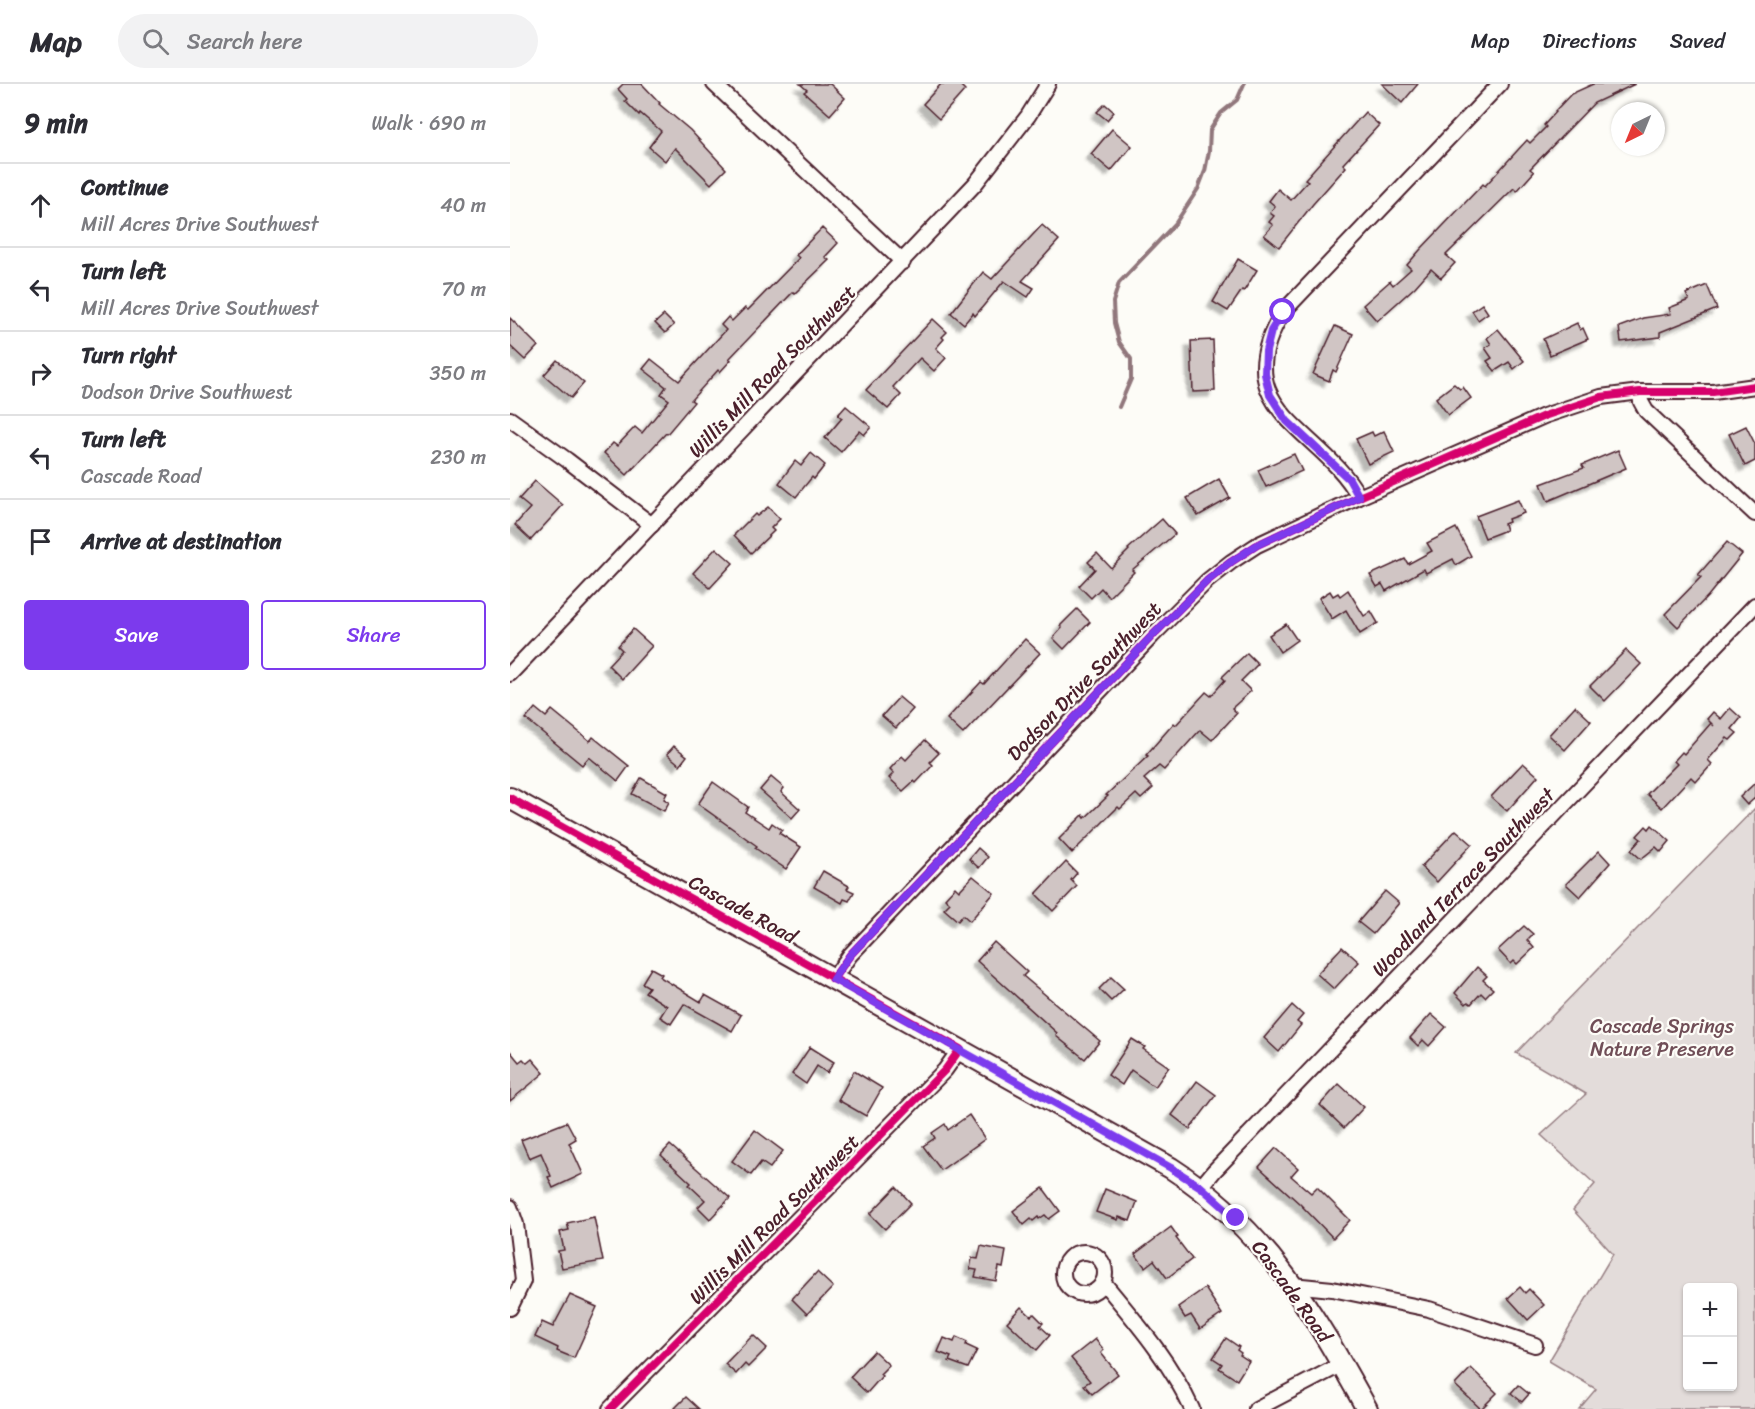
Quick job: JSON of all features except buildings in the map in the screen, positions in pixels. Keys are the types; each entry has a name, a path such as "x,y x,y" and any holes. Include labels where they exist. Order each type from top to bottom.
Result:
{"main road":[{"name":"Cascade Road","path":"510,798 960,1049 1201,1187 1236,1218 1293,1285 1309,1308 1367,1409"}],"street":[{"path":"714,84 903,262"},
{"name":"Willis Mill Road Southwest","path":"510,674 975,184 1028,116 1048,84"},
{"path":"1359,497 1349,479 1287,421 1270,395 1265,374 1266,351 1271,331 1283,312 1500,84"},
{"name":"Dodson Drive Southwest","path":"833,979 850,955 1144,645 1207,581 1257,545 1359,497 1544,416 1601,397 1640,392 1713,392 1755,386"},
{"path":"1640,392 1641,402 1646,411 1755,514"},
{"path":"510,419 652,525"},
{"name":"Woodland Terrace Southwest","path":"1201,1187 1222,1162 1755,604"},
{"name":"Willis Mill Road Southwest","path":"610,1409 945,1070 960,1049"},
{"path":"510,1207 516,1224 523,1281 510,1308"},
{"path":"1103,1282 1157,1348 1192,1409"},
{"path":"1293,1285 1332,1289 1429,1309 1535,1345"},
{"path":"1256,1409 1342,1364"}],"green space":[{"name":"Cascade Springs Nature Preserve","path":"1755,808 1755,1409 1579,1409 1596,1389 1549,1361 1613,1254 1573,1210 1595,1184 1541,1135 1586,1094 1516,1053"}],"waterway":[{"path":"1119,407 1131,379 1131,359 1119,342 1114,323 1113,302 1119,283 1175,224 1198,189 1205,171 1210,130 1221,113 1237,100 1244,84"}],"cycle path":[{"path":"833,979 850,955 1152,636 1207,581 1257,545 1359,497 1544,416 1601,397 1640,392 1713,392 1755,386"},
{"path":"510,798 960,1049 945,1070 610,1409"}],"route":[{"path":"1236,1218 1201,1187 1171,1168 833,979 850,955 1152,636 1207,581 1257,545 1359,497 1349,479 1287,421 1270,395 1265,374 1266,351 1271,331 1283,312"}]}
